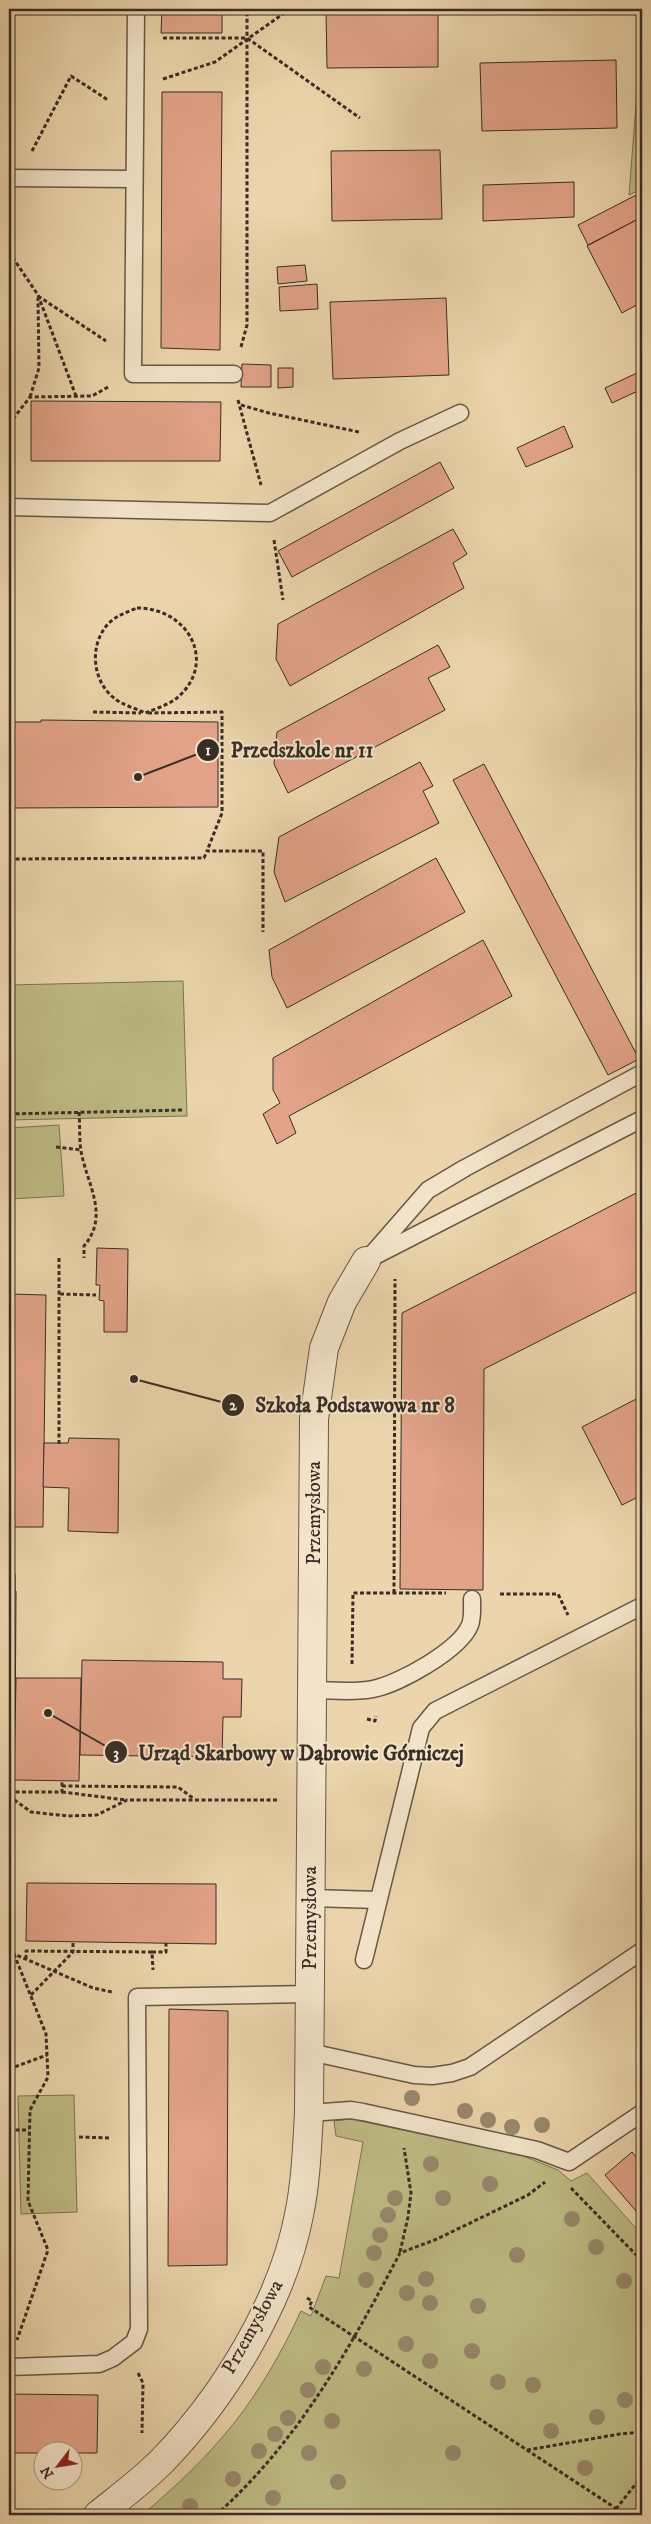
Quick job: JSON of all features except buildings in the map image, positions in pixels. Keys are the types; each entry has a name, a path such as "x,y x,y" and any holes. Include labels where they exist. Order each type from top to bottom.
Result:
{"street":[{"name":"Przemysłowa","path":"98,2515 160,2463 202,2413 239,2359 279,2285 299,2216 305,2179 309,2112 314,1419 324,1348 342,1302 366,1261"}],"lane":[{"path":"136,9 133,367 234,374"},
{"path":"13,178 134,179"},
{"path":"9,507 270,513 400,441 460,413"},
{"path":"366,1261 428,1190 465,1168 642,1073"},
{"path":"366,1261 642,1119"},
{"path":"312,1690 372,1689 385,1686 446,1653 463,1637 470,1626 472,1599"},
{"path":"364,1960 421,1728 429,1716 642,1606"},
{"path":"310,1898 378,1900"},
{"path":"310,2052 414,2075 432,2076 452,2073 470,2067 642,1951"},
{"path":"9,2367 99,2364 114,2358 134,2342 139,2329 137,1997 310,1994"},
{"path":"309,2112 351,2110 363,2112 537,2150 569,2162 641,2117"}],"path":[{"path":"234,374 247,325 247,9"},
{"path":"136,87 215,62 290,9"},
{"path":"136,38 247,38 360,118"},
{"path":"13,178 71,76 135,119"},
{"path":"9,252 38,295 76,396"},
{"path":"30,397 92,396 133,367 38,295"},
{"path":"9,424 30,397 39,368 38,295"},
{"path":"91,401 92,396"},
{"path":"240,405 268,413 400,441"},
{"path":"137,608 154,608 169,614 182,624 192,638 196,655 194,671 187,686 176,699 145,713 114,698 102,685 96,670 95,653 99,638 108,624 121,614 137,608"},
{"path":"9,859 204,858 222,813 222,712 93,712"},
{"path":"207,851 263,851 263,932"},
{"path":"9,1114 183,1110"},
{"path":"79,1112 81,1150 89,1184 97,1202 97,1214 91,1237 84,1246 84,1258"},
{"path":"56,1147 81,1150"},
{"path":"394,1593 395,1246"},
{"path":"59,1258 59,1444"},
{"path":"60,1294 96,1295"},
{"path":"352,1690 353,1593 386,1593"},
{"path":"62,1781 62,1792"},
{"path":"62,1786 178,1787 195,1800"},
{"path":"9,1792 62,1792 127,1800 310,1800"},
{"path":"9,1796 31,1812 68,1816 97,1815 127,1800"},
{"path":"9,1939 46,2034 48,2077 30,2110 28,2201 48,2250 15,2344"},
{"path":"31,1995 73,1952 73,1942"},
{"path":"26,1958 26,1951 166,1952 166,1943"},
{"path":"152,1952 154,1996"},
{"path":"14,1954 93,1988 137,1997"},
{"path":"9,2069 47,2055"},
{"path":"9,2130 29,2130"},
{"path":"216,2515 243,2488 290,2434 331,2377 356,2337 400,2253 410,2198 410,2184 404,2156 404,2139"},
{"path":"400,2253 437,2239 528,2195 548,2180"},
{"path":"567,2184 642,2261"},
{"path":"322,2315 626,2515"},
{"path":"127,2348 143,2383 142,2440 160,2463"},
{"path":"527,2450 642,2432"},
{"path":"616,2509 642,2476"}],"shaded area":[{"path":"642,28 642,189 629,195"},
{"path":"183,981 187,1116 9,1120 9,985"},
{"path":"59,1125 64,1196 9,1199 9,1128"},
{"path":"74,2095 77,2212 21,2214 18,2096"},
{"path":"350,2119 521,2155 558,2170 571,2181 587,2173 642,2235 642,2508 628,2515 142,2515 169,2492 215,2446 234,2423 269,2372 301,2311 311,2316 326,2276 339,2278 363,2142 336,2136 334,2121"}],"place":[{"name":"Przedszkole nr 11","path":"138,777"},
{"name":"Szkoła Podstawowa nr 8","path":"134,1379"},
{"name":"Urząd Skarbowy w Dąbrowie Górniczej","path":"48,1713"}]}
